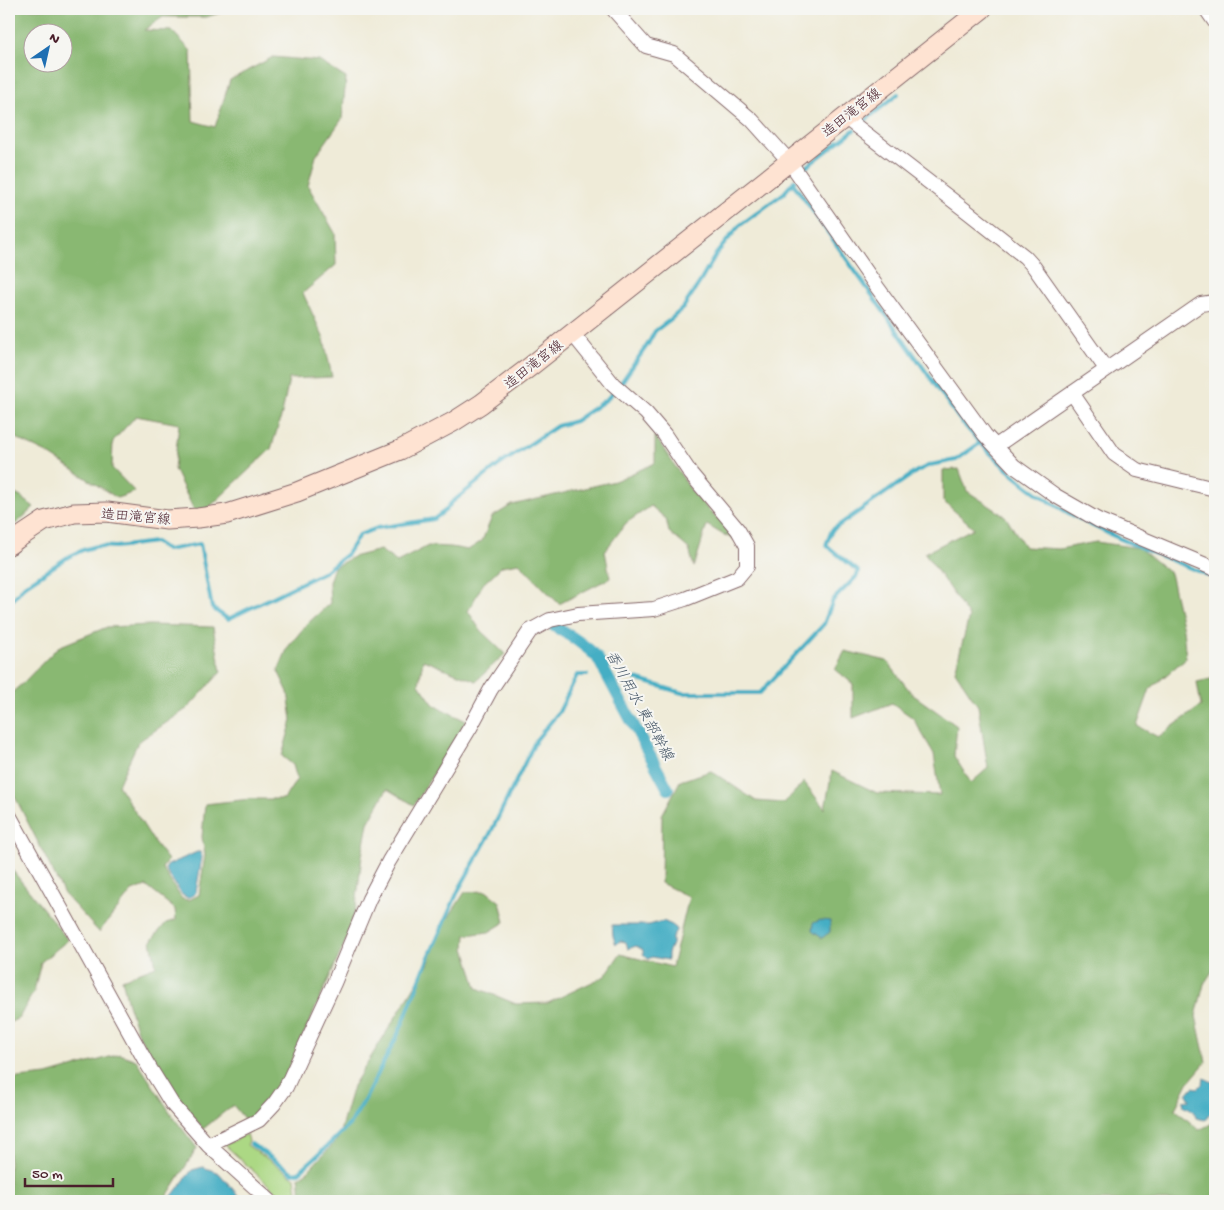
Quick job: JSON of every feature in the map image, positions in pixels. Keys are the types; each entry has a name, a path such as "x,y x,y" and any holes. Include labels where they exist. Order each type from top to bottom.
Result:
{"main road":[{"name":"造田滝宮線","path":"9,545 44,521 74,512 107,512 167,520 227,514 297,492 400,450 453,422 481,404 572,333 982,9"}],"street":[{"path":"613,9 646,46 674,54 752,120 789,161 877,287 985,435 1014,466 1056,496 1098,520 1215,569"},
{"path":"1206,9 1215,22"},
{"path":"846,116 852,123 1030,262 1106,369"},
{"path":"996,446 1201,304 1215,302"},
{"path":"208,1145 259,1120 286,1087 334,983 369,899 389,861 471,726 491,688 530,631 550,620 578,614 654,609 685,599 736,578 747,566 747,546 738,530 692,474 664,434 646,413 617,388 572,333"},
{"path":"1072,393 1114,454 1137,470 1215,489"},
{"path":"9,814 146,1062 172,1104 208,1145 270,1201"}],"green space":[{"path":"9,9 234,9 206,17 163,17 144,30 172,31 191,51 193,121 215,127 230,80 273,57 319,61 346,78 342,119 316,156 308,186 335,233 336,265 303,293 324,339 332,377 289,379 282,414 271,449 198,518 174,469 179,424 136,416 113,441 112,468 135,492 117,498 47,453 9,435"},
{"path":"655,436 691,490 714,516 724,522 741,542 707,525 694,567 689,549 669,532 666,519 651,506 626,523 605,551 610,578 559,604 519,563 502,566 483,584 468,611 481,631 505,654 476,681 423,660 419,684 434,705 466,721 414,805 387,789 368,823 356,906 348,936 285,1076 257,1116 246,1121 233,1105 203,1129 175,1093 138,1034 122,979 156,966 151,941 166,923 176,920 175,909 146,886 132,891 99,932 64,894 9,785 9,695 58,647 107,627 150,625 213,627 221,672 188,708 138,742 118,785 154,842 168,860 162,868 182,899 189,900 199,895 205,855 202,837 205,804 250,799 284,799 297,779 293,765 282,756 292,720 288,692 278,671 288,647 307,624 330,603 329,582 334,567 353,557 380,550 397,562 428,546 468,550 482,541 492,517 512,505 615,481 655,463"},
{"path":"959,469 967,491 1005,516 1025,547 1059,549 1096,542 1139,548 1170,573 1183,629 1186,658 1150,689 1137,726 1158,737 1201,706 1197,682 1215,678 1215,967 1204,984 1196,1016 1206,1062 1188,1083 1175,1109 1199,1130 1215,1122 1215,1201 288,1201 301,1193 299,1177 308,1171 338,1139 353,1086 428,965 441,929 465,892 486,891 500,902 505,922 489,932 466,935 465,948 477,988 516,1004 548,1003 605,976 620,954 672,967 689,897 661,883 662,815 680,781 711,771 756,801 784,803 804,782 825,809 832,771 877,793 940,795 934,754 913,718 892,703 853,718 853,684 835,669 845,651 887,661 912,694 957,726 954,756 971,783 988,768 978,706 955,671 969,617 925,553 974,528 943,501 943,470"},
{"path":"9,491 34,507 9,528"},
{"path":"9,866 68,940 41,962 34,991 19,1018 9,1023"},
{"path":"120,1054 136,1060 174,1118 197,1148 164,1201 9,1201 9,1079 47,1075"},
{"path":"247,1134 249,1141 247,1145 295,1178 297,1191 285,1200 225,1145"}],"water":[{"path":"200,852 202,857 196,892 188,898 182,895 165,869 168,865"},
{"path":"821,920 830,921 830,932 822,938 812,931 813,923"},
{"path":"663,921 677,929 672,937 668,960 652,957 648,959 643,954 643,950 636,946 628,949 626,942 620,941 616,945 612,925 649,925"},
{"path":"1204,1078 1215,1083 1215,1117 1210,1114 1205,1120 1196,1118 1192,1110 1184,1106 1183,1101 1190,1100 1187,1094 1193,1087 1198,1088 1203,1083"},
{"path":"203,1167 219,1173 243,1201 168,1201 192,1170"}],"waterway":[{"path":"862,123 898,94"},
{"path":"805,168 854,130"},
{"path":"9,604 24,586 68,557 83,550 97,546 116,547 155,542 167,550 200,544 212,608 228,619 324,572 347,554 359,535 377,528 434,519 499,465 557,426 575,421 607,399 621,383 655,331 683,308 716,254 739,226 784,193 795,180"},
{"path":"793,183 960,420 1006,468 1037,493 1079,519 1215,578"},
{"path":"636,679 682,693 760,693 824,624 833,600 857,576 858,571 826,545 832,530 917,471 930,465 956,460 980,443"},
{"name":"香川用水 東部幹線","path":"554,626 577,640 597,657 668,789"},
{"path":"251,1144 293,1173 299,1172 350,1124 364,1101 400,1030 428,959 459,889 490,834 536,740 559,712 577,675 587,675"}]}
